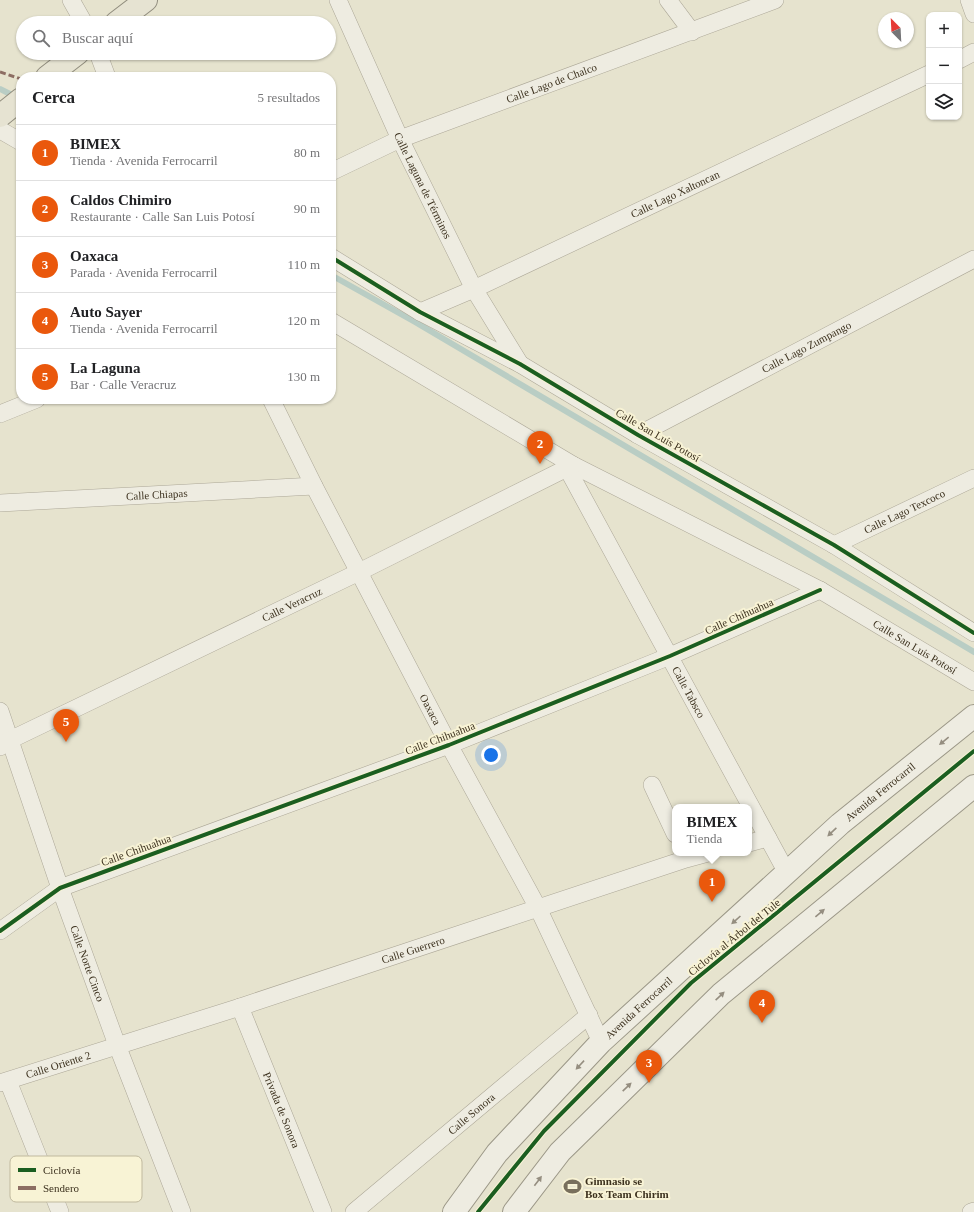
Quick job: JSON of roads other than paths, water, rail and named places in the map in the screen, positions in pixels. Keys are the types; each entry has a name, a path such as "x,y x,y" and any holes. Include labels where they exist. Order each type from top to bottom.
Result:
{"main road":[{"path":"125,16 146,0"},
{"path":"53,72 69,60"},
{"name":"Avenida Ferrocarril","path":"454,1212 498,1153 602,1042 840,824 974,716"},
{"path":"514,1212 560,1152 721,994 974,786"}],"street":[{"path":"71,0 80,16"},
{"name":"Calle Laguna de Términos","path":"338,0 400,139 474,289 520,364"},
{"path":"668,0 692,32"},
{"name":"Calle Lago de Chalco","path":"336,170 400,139 775,0"},
{"path":"969,0 974,14"},
{"path":"962,58 974,52"},
{"path":"101,60 105,72"},
{"name":"Calle Lago Xaltoncan","path":"420,312 474,289 926,75"},
{"path":"0,130 16,139"},
{"name":"Calle San Luis Potosí","path":"336,260 420,312 520,364 638,435 834,545 974,632"},
{"name":"Calle Lago Zumpango","path":"638,435 974,260"},
{"name":"Calle San Luis Potosí","path":"336,323 570,467 820,590 974,682"},
{"path":"0,414 24,404"},
{"name":"Oaxaca","path":"273,404 314,486 449,745 538,908 602,1042"},
{"name":"Calle Veracruz","path":"5,744 359,572 570,467"},
{"name":"Calle Tabsco","path":"570,467 750,804"},
{"name":"Calle Lago Texcoco","path":"834,545 974,478"},
{"name":"Calle Chiapas","path":"0,503 314,486"},
{"name":"Calle Chihuahua","path":"0,931 60,888 449,745 670,656 820,590"},
{"name":"Calle Norte Cinco","path":"0,711 5,744 60,888 117,1046 182,1212"},
{"path":"652,785 672,828"},
{"name":"Calle Tabsco","path":"752,808 787,873"},
{"path":"752,842 768,838"},
{"name":"Calle Guerrero","path":"117,1046 240,1007 538,908 685,856"},
{"name":"Privada de Sonora","path":"240,1007 323,1212"},
{"name":"Calle Sonora","path":"354,1212 589,1015"},
{"name":"Calle Oriente 2","path":"4,1082 117,1046"},
{"path":"4,1082 36,1156"},
{"path":"56,1202 60,1212"}],"waterway":[{"path":"0,89 16,97"},
{"path":"336,278 415,322 974,652"}],"place":[{"name":"Caldos Chimiro","path":"540,464"},
{"name":"La Laguna","path":"66,742"},
{"name":"BIMEX","path":"712,902"},
{"name":"Auto Sayer","path":"762,1023"},
{"name":"Oaxaca","path":"649,1083"},
{"name":"Gimnasio se Box Team Chirim","path":"572,1187"}]}
